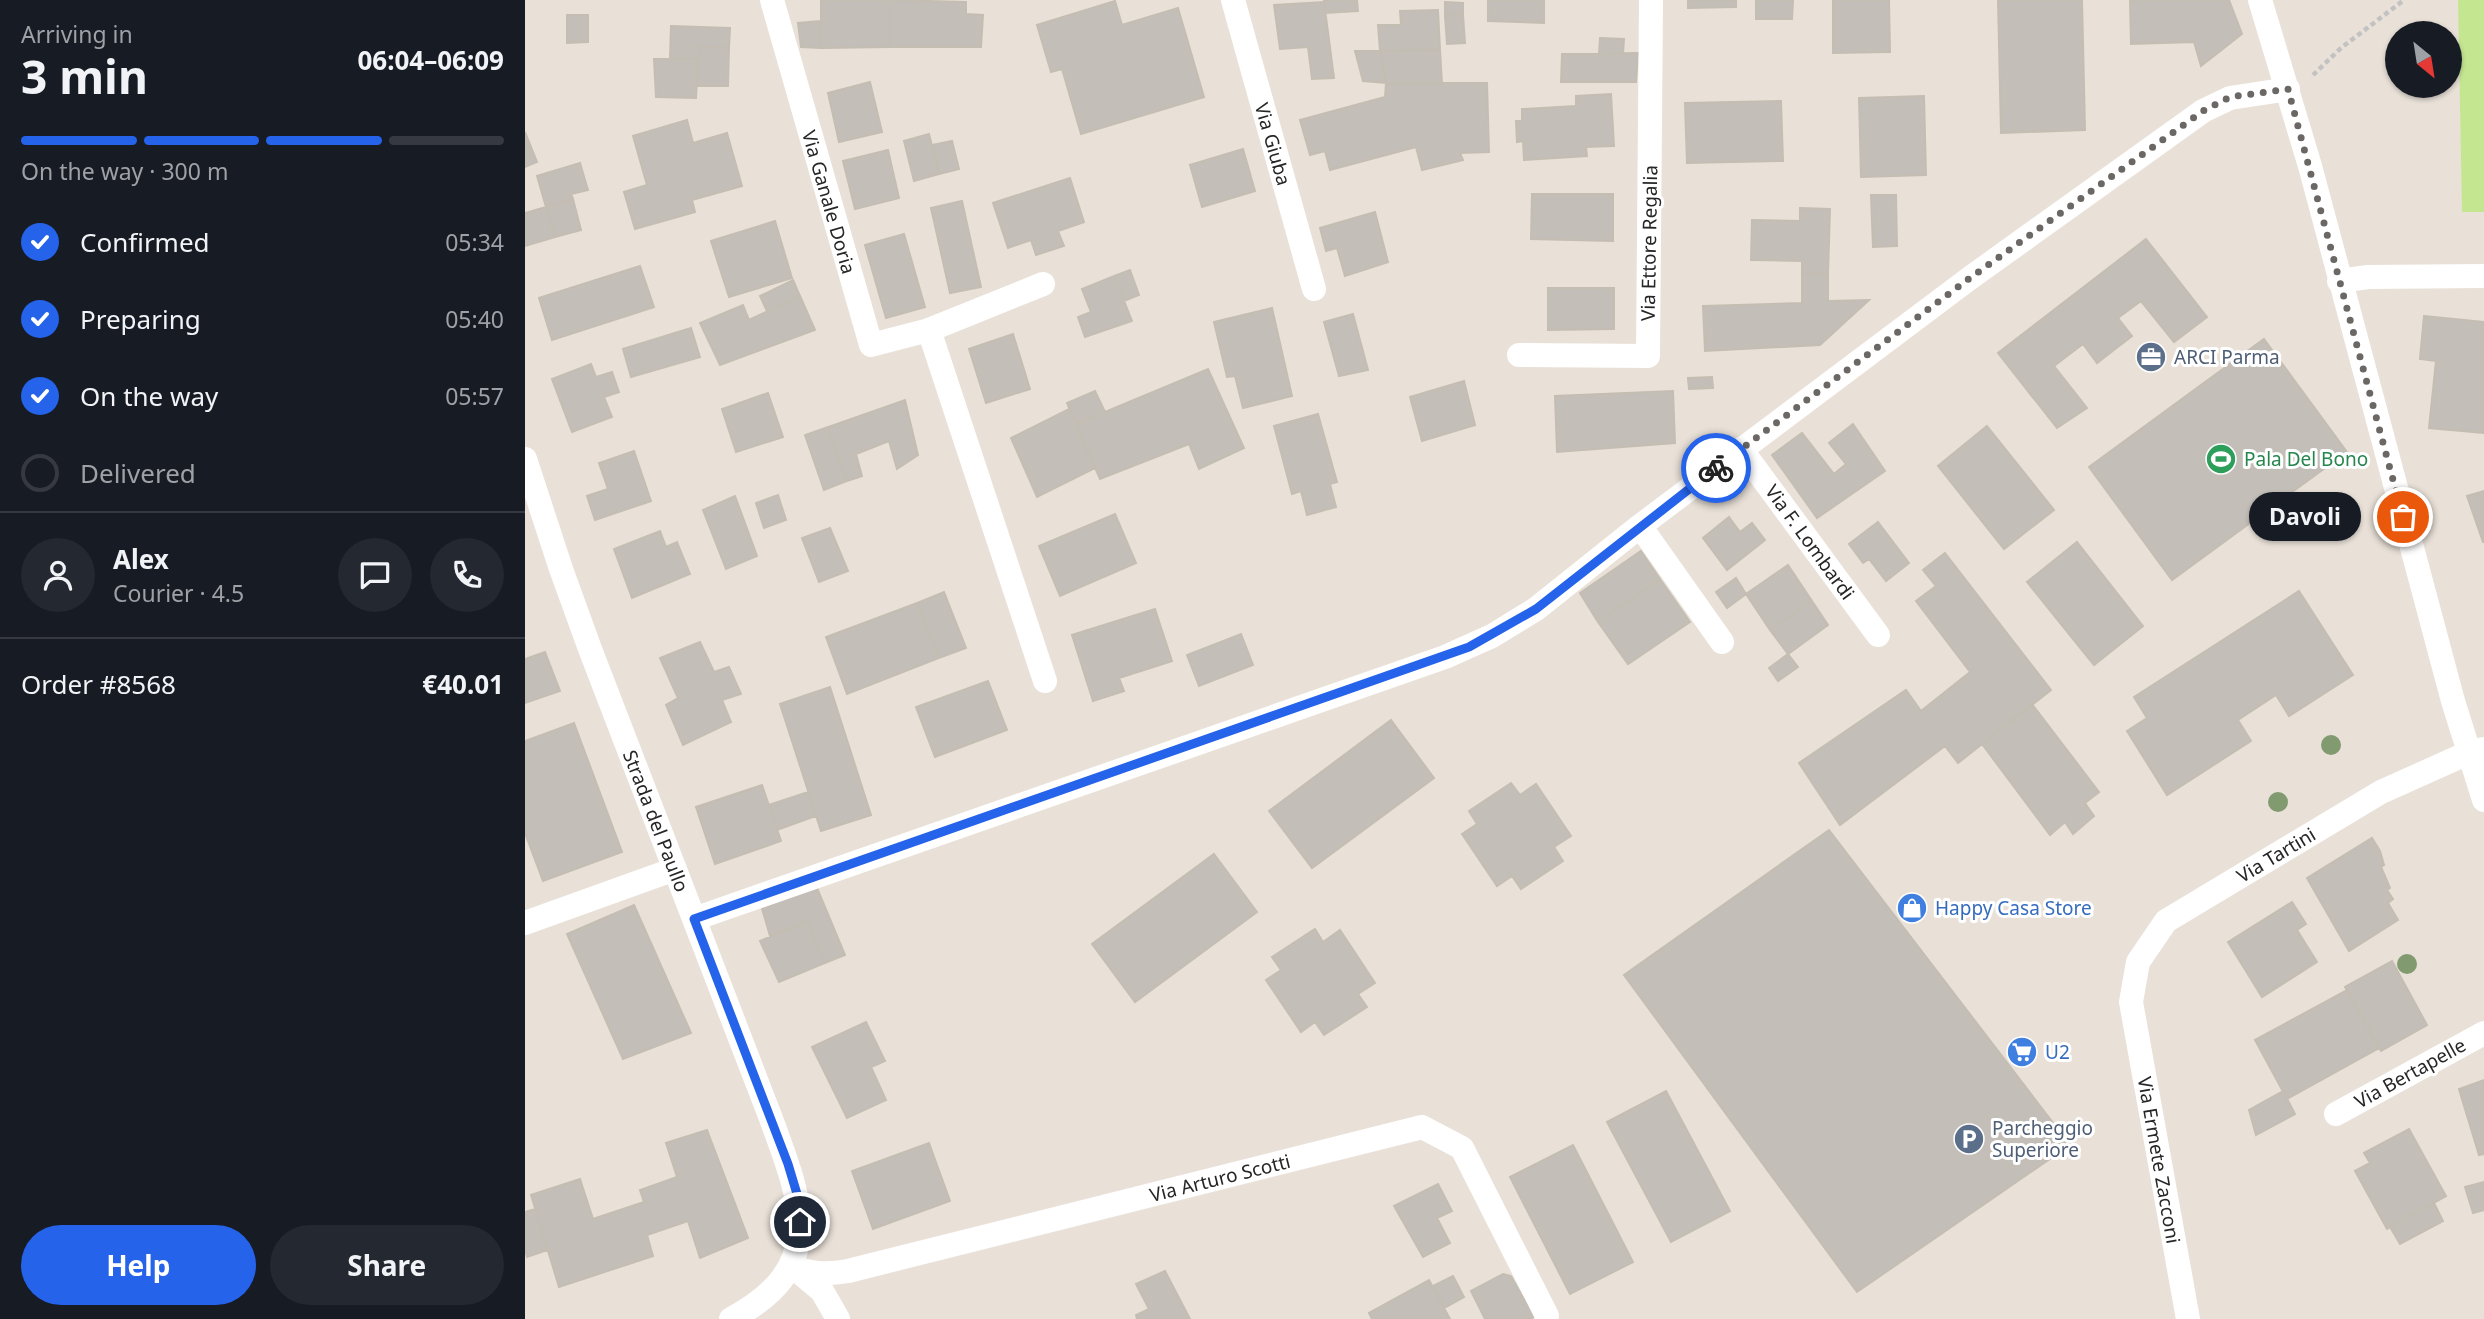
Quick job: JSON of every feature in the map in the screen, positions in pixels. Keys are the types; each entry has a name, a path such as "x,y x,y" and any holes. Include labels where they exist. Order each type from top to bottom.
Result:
{"street":[{"name":"Via Ganale Doria","path":"772,0 871,345 929,330 1043,284"},
{"name":"Via Giuba","path":"1233,0 1314,289"},
{"name":"Via Ettore Regalia","path":"1519,355 1648,356 1651,0"},
{"path":"2260,0 2288,89 2339,281 2476,751 2484,800"},
{"path":"694,919 1469,647 1536,609 1640,526 1970,278 2203,111 2230,97 2288,89"},
{"path":"2339,281 2368,277 2484,276"},
{"path":"929,330 1045,681"},
{"name":"Via F. Lombardi","path":"1741,449 1878,635"},
{"name":"Strada del Paullo","path":"525,459 574,605 793,1181 799,1208 800,1236 790,1266 778,1284 731,1319"},
{"path":"1640,526 1722,642"},
{"name":"Via Tartini","path":"2131,1002 2138,962 2166,921 2381,792 2476,751"},
{"path":"525,923 675,869"},
{"name":"Via Ermete Zacconi","path":"2131,1002 2187,1319"},
{"name":"Via Bertapelle","path":"2336,1114 2484,1033"},
{"name":"Via Arturo Scotti","path":"790,1266 810,1273 848,1271 1422,1127 1462,1148 1546,1316"},
{"path":"790,1266 808,1277 822,1291 838,1319"}],"path":[{"path":"2288,89 2312,76 2340,48 2405,0"}],"green space":[{"path":"2458,0 2484,0 2484,212 2462,212 2460,98 2462,98 2462,21 2458,21"}],"building":[{"path":"821,0 890,0 890,47 821,48"},
{"path":"890,0 966,2 966,14 983,15 981,47 890,47"},
{"path":"1324,0 1357,0 1358,11 1325,13"},
{"path":"1488,0 1544,0 1544,23 1488,21"},
{"path":"1688,0 1736,0 1736,7 1688,8"},
{"path":"1756,0 1793,0 1792,19 1756,19"},
{"path":"1833,0 1889,0 1890,52 1833,53"},
{"path":"1998,0 2082,0 2085,130 2001,133"},
{"path":"2130,0 2229,0 2242,34 2201,66 2194,42 2131,44"},
{"path":"1115,1 1122,25 1178,8 1204,97 1081,134 1062,69 1051,72 1037,25"},
{"path":"1324,2 1334,78 1312,79 1308,47 1280,49 1274,5"},
{"path":"1445,2 1463,3 1463,15 1445,16"},
{"path":"1438,10 1440,50 1380,51 1378,25 1401,25 1400,11"},
{"path":"567,15 588,15 588,42 567,43"},
{"path":"1463,15 1465,43 1447,44 1445,16"},
{"path":"820,21 821,48 801,47 798,23"},
{"path":"671,26 730,28 729,48 699,47 698,59 670,59"},
{"path":"1600,38 1624,39 1623,53 1599,54"},
{"path":"699,47 729,48 728,86 697,86"},
{"path":"1440,50 1442,84 1386,83 1380,51"},
{"path":"1355,51 1380,51 1386,83 1363,81"},
{"path":"1638,53 1636,82 1561,82 1562,54"},
{"path":"654,59 698,59 696,98 656,97"},
{"path":"870,82 882,132 839,142 828,93"},
{"path":"1386,83 1487,83 1489,152 1460,153 1463,160 1422,170 1416,147 1330,170 1325,151 1310,155 1300,120 1385,97"},
{"path":"1611,94 1614,146 1586,147 1587,156 1524,160 1523,141 1517,142 1516,121 1522,121 1522,109 1576,106 1576,96"},
{"path":"1924,96 1926,175 1861,177 1859,98"},
{"path":"1781,101 1783,161 1687,163 1685,103"},
{"path":"687,120 693,143 727,133 742,186 692,200 695,212 635,229 624,192 647,185 633,136"},
{"path":"525,132 537,162 525,167"},
{"path":"929,134 939,174 914,181 904,141"},
{"path":"952,141 959,169 939,174 932,145"},
{"path":"1243,149 1255,191 1202,207 1190,165"},
{"path":"888,150 899,198 855,209 843,161"},
{"path":"580,163 588,190 571,194 573,199 546,207 537,176"},
{"path":"1070,178 1084,222 1058,231 1064,246 1036,255 1031,240 1008,248 993,203"},
{"path":"1532,194 1613,194 1613,241 1531,239"},
{"path":"1871,195 1896,195 1897,246 1873,247"},
{"path":"573,199 581,230 555,237 546,207"},
{"path":"962,201 981,287 950,293 931,208"},
{"path":"546,207 555,237 525,246 525,213"},
{"path":"1800,208 1830,209 1828,274 1802,273 1802,261 1751,260 1752,220 1800,221"},
{"path":"1375,212 1388,262 1345,276 1337,248 1326,251 1320,228"},
{"path":"775,221 792,278 729,297 711,241"},
{"path":"904,234 925,307 886,318 865,245"},
{"path":"2146,239 2207,317 2174,342 2141,301 2118,318 2132,336 2097,363 2083,344 2054,366 2087,408 2057,428 1998,353"},
{"path":"640,266 654,307 552,340 539,298"},
{"path":"1130,270 1139,295 1124,301 1114,276"},
{"path":"1802,273 1828,274 1828,301 1869,300 1820,345 1705,351 1703,306 1802,303"},
{"path":"1114,276 1132,321 1085,337 1078,317 1091,312 1082,289"},
{"path":"793,280 800,296 767,311 760,296"},
{"path":"1548,288 1614,288 1614,329 1548,330"},
{"path":"800,296 815,330 720,365 700,323 743,305 749,320"},
{"path":"1272,308 1292,396 1243,408 1235,376 1227,377 1214,322"},
{"path":"1353,314 1368,370 1339,376 1324,322"},
{"path":"2424,316 2484,322 2484,433 2429,428 2436,361 2420,359"},
{"path":"691,328 700,357 631,377 623,349"},
{"path":"1013,334 1030,389 986,403 969,349"},
{"path":"2264,339 2347,452 2172,580 2089,467"},
{"path":"591,364 596,377 612,372 619,392 604,397 612,417 572,432 552,379"},
{"path":"1208,369 1244,448 1199,469 1189,444 1100,479 1076,424"},
{"path":"1712,377 1713,388 1689,389 1688,378"},
{"path":"1464,381 1475,425 1422,441 1410,397"},
{"path":"1095,391 1105,412 1076,424 1067,403"},
{"path":"1673,391 1675,443 1557,452 1555,396"},
{"path":"768,393 783,437 736,452 722,409"},
{"path":"905,400 918,455 897,469 889,441 856,454 862,476 847,481 828,427"},
{"path":"1069,409 1095,468 1037,497 1011,438"},
{"path":"1318,414 1337,482 1330,484 1336,507 1307,515 1301,491 1292,494 1274,426"},
{"path":"1853,424 1885,471 1817,518 1772,455 1802,433 1834,474 1846,464 1829,443"},
{"path":"1987,426 2054,510 2004,549 1938,466"},
{"path":"828,427 847,481 824,490 805,435"},
{"path":"634,451 651,501 595,520 587,496 608,489 599,463"},
{"path":"2484,491 2484,542 2483,542 2467,496"},
{"path":"778,495 786,520 764,528 756,503"},
{"path":"735,496 757,556 726,569 703,510"},
{"path":"1115,514 1136,563 1060,596 1039,546"},
{"path":"1729,517 1740,532 1752,523 1765,540 1727,570 1703,538"},
{"path":"1878,522 1909,563 1886,581 1869,559 1863,563 1849,544"},
{"path":"830,528 848,571 819,582 802,538"},
{"path":"660,531 666,547 677,542 690,574 632,598 614,549"},
{"path":"2077,542 2143,626 2094,665 2027,582"},
{"path":"1641,551 1660,579 1598,622 1580,593"},
{"path":"1945,553 2051,690 1958,763 1945,746 1840,825 1799,763 1906,690 1921,711 1970,672 1916,601 1936,586 1923,570"},
{"path":"1788,565 1812,601 1770,630 1746,594"},
{"path":"1736,578 1746,594 1727,608 1716,592"},
{"path":"1660,579 1690,622 1628,664 1598,622"},
{"path":"2299,591 2353,675 2289,716 2276,695 2238,720 2251,741 2167,795 2127,731 2147,718 2134,697"},
{"path":"944,592 966,648 939,658 917,603"},
{"path":"1812,601 1828,625 1788,654 1770,630"},
{"path":"917,603 939,658 847,694 826,637"},
{"path":"1155,609 1172,661 1119,678 1124,691 1093,701 1072,635"},
{"path":"1241,634 1253,665 1199,686 1187,655"},
{"path":"700,642 714,672 729,667 741,694 722,700 731,722 683,745 666,705 678,698 660,658"},
{"path":"545,652 560,691 525,703 525,659"},
{"path":"1788,654 1798,667 1778,681 1769,668"},
{"path":"988,681 1007,730 935,757 916,707"},
{"path":"830,687 871,815 821,831 780,704"},
{"path":"2032,704 2099,792 2085,803 2094,816 2073,834 2065,822 2050,835 1982,744"},
{"path":"1391,720 1434,778 1312,868 1269,811"},
{"path":"574,723 622,852 543,881 525,833 525,741"},
{"path":"1511,783 1520,795 1536,784 1571,836 1554,847 1563,861 1521,889 1512,876 1497,886 1462,834 1477,824 1469,811"},
{"path":"762,785 781,841 715,864 696,807"},
{"path":"808,792 816,816 777,830 769,805"},
{"path":"1829,830 2070,1145 1857,1292 1624,975"},
{"path":"2372,838 2380,851 2384,865 2381,867 2390,888 2387,890 2393,899 2388,903 2398,920 2349,951 2307,878"},
{"path":"1214,854 1257,912 1135,1002 1092,944"},
{"path":"817,888 845,955 825,963 807,921 770,936 761,905"},
{"path":"2292,902 2306,924 2297,930 2317,962 2262,997 2228,942"},
{"path":"634,905 691,1033 623,1059 567,934"},
{"path":"807,921 825,963 779,982 760,941"},
{"path":"1315,929 1323,942 1340,930 1375,983 1358,994 1367,1007 1324,1035 1315,1022 1301,1032 1266,980 1281,970 1272,957"},
{"path":"2392,961 2427,1025 2381,1051 2345,987"},
{"path":"2347,990 2379,1048 2287,1099 2255,1040"},
{"path":"866,1022 885,1061 871,1067 886,1100 847,1118 812,1047"},
{"path":"2484,1080 2484,1154 2479,1155 2459,1089"},
{"path":"1666,1091 1730,1211 1671,1242 1607,1122"},
{"path":"2283,1091 2295,1114 2256,1135 2249,1110"},
{"path":"2409,1129 2446,1196 2387,1229 2355,1171 2370,1163 2364,1153"},
{"path":"707,1130 748,1238 700,1258 688,1221 647,1235 653,1256 559,1287 531,1195 580,1179 593,1219 644,1202 640,1190 677,1177 666,1143"},
{"path":"929,1143 950,1201 873,1229 852,1171"},
{"path":"1573,1145 1633,1262 1570,1294 1510,1177"},
{"path":"2484,1182 2484,1210 2473,1213 2465,1187"},
{"path":"1438,1184 1452,1211 1437,1218 1450,1243 1423,1257 1394,1206"},
{"path":"2434,1203 2443,1221 2400,1244 2390,1227"},
{"path":"535,1209 547,1250 527,1257 525,1212"},
{"path":"1165,1271 1190,1319 1137,1319 1136,1315 1149,1309 1136,1284"},
{"path":"1503,1274 1511,1276 1534,1317 1485,1319 1471,1291"},
{"path":"1453,1276 1464,1297 1444,1308 1433,1286"},
{"path":"1429,1280 1450,1319 1372,1319 1369,1313"}],"way so far":[{"path":"1716,468 1970,278 2203,111 2230,97 2288,89 2403,517"}],"place":[{"name":"ARCI Parma","path":"2151,357"},
{"name":"Pala Del Bono","path":"2221,459"},
{"name":"Davoli","path":"2403,517"},
{"name":"Happy Casa Store","path":"1912,908"},
{"name":"U2","path":"2022,1052"},
{"name":"Parcheggio Superiore","path":"1969,1139"}],"route":[{"path":"800,1222 797,1194 788,1164 694,919 1469,647 1536,609 1716,468"}]}
